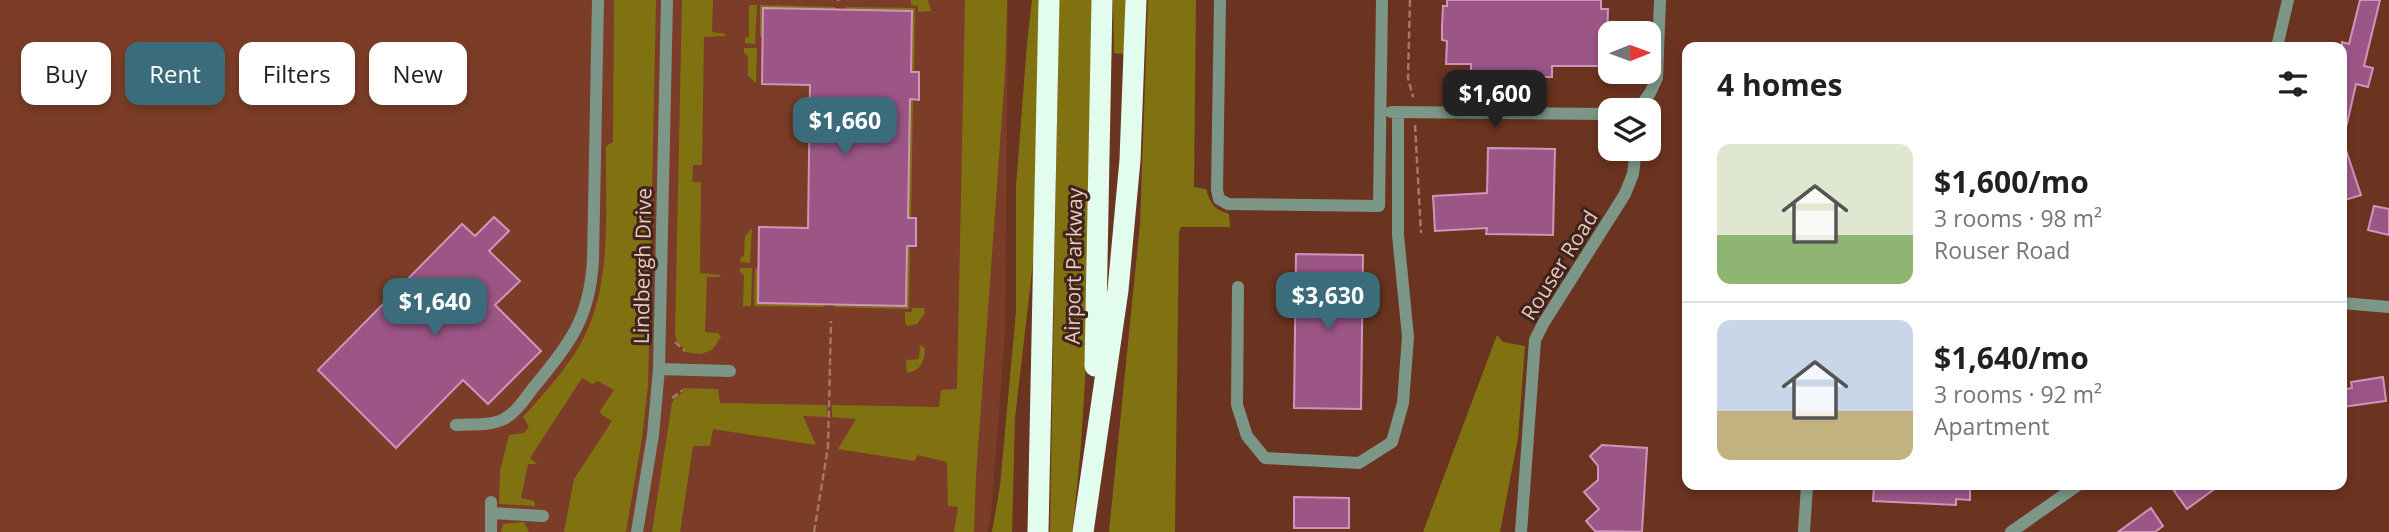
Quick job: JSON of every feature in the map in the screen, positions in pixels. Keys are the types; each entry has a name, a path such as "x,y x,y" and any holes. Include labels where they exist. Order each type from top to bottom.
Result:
{"highway":[{"name":"Airport Parkway","path":"1038,532 1049,0"},
{"name":"Airport Parkway","path":"1082,532 1096,360 1102,0"},
{"path":"1082,532 1118,290 1130,160 1136,0"}],"street":[{"path":"456,425 489,423 507,417 576,333 590,296 598,0"},
{"name":"Lindbergh Drive","path":"637,532 656,413 659,369 667,0"},
{"path":"1220,0 1217,190 1222,202 1379,206 1382,0"},
{"path":"1646,98 1657,78 1660,0"},
{"path":"2278,42 2288,0"},
{"path":"1380,112 1598,114"},
{"path":"1238,287 1237,405 1247,436 1265,458 1359,463 1392,443 1403,403 1408,337 1398,235 1398,112"},
{"name":"Rouser Road","path":"1521,532 1535,340 1625,194 1633,174 1635,161"},
{"path":"2347,303 2389,307"},
{"path":"659,369 730,372"},
{"path":"1804,532 1807,490"},
{"path":"2011,532 2071,490"},
{"path":"491,532 491,508 543,516"},
{"path":"2031,532 2032,517"}],"path":[{"path":"814,532 828,443 831,321"}],"shaded area":[{"path":"0,0 1008,0 1005,333 991,515 987,532 0,532"},
{"path":"614,0 656,0 648,386 626,532 564,532 574,479 612,421 600,411 614,390 598,381 592,384 582,378 530,458 537,464 528,464 521,498 534,501 535,506 499,504 500,471 509,435 524,433 529,427 523,417 576,351 592,319 599,295 605,246 606,146 613,142"},
{"path":"682,0 713,0 712,32 726,34 704,37 702,165 693,165 692,182 701,182 700,273 721,275 707,277 705,332 718,333 721,337 712,350 701,354 684,352 685,349 678,344 675,335"},
{"path":"911,0 928,0 931,11 918,12 918,6 911,5"},
{"path":"965,0 1007,0 1007,8 1005,74 974,532 954,532 958,507 948,506 947,462 917,455 915,461 838,449 856,419 832,417 832,405 939,407 941,390 957,389"},
{"path":"1032,0 1039,0 1034,254 1015,418 1012,532 992,532 1000,486 1016,312 1016,187"},
{"path":"1059,0 1092,0 1087,333 1072,532 1050,532"},
{"path":"1113,0 1127,0 1124,54 1114,53"},
{"path":"1148,0 1196,0 1194,187 1206,189 1213,205 1229,214 1230,227 1181,227 1179,232 1175,532 1109,532 1140,224"},
{"path":"749,5 757,5 755,44 745,43 745,38 749,37"},
{"path":"760,5 835,7 835,9 760,37"},
{"path":"846,7 915,8 914,72 845,10"},
{"path":"744,48 757,48 756,83 748,76 748,56 744,53"},
{"path":"910,99 913,99 911,218 908,218"},
{"path":"752,228 750,263 740,262 744,256 745,236"},
{"path":"907,246 910,246 909,309 835,307 834,304 906,305"},
{"path":"740,268 752,268 751,306 743,306 744,275"},
{"path":"755,268 758,269 758,303 824,304 824,307 754,306"},
{"path":"912,308 924,308 925,313 917,324 908,326 905,323 905,312 912,312"},
{"path":"1497,335 1503,342 1525,346 1518,438 1500,532 1423,532"},
{"path":"920,345 925,348 923,361 916,370 907,373 906,360 919,359"},
{"path":"683,388 718,389 720,403 827,405 827,417 803,416 816,445 713,429 710,446 693,446 680,532 652,532 672,403 675,397 684,392"},
{"path":"524,522 529,532 501,532 503,524"}],"building":[{"path":"1447,0 1601,0 1601,9 1608,9 1608,21 1598,21 1598,66 1552,66 1552,77 1471,76 1471,64 1446,64 1447,41 1442,40 1442,27 1443,6 1447,6"},
{"path":"2360,0 2380,0 2364,66 2373,68 2368,87 2356,84 2347,124 2347,43"},
{"path":"763,8 912,11 911,72 919,72 919,100 910,99 908,218 916,218 916,246 907,246 906,306 758,303 759,227 808,228 810,85 762,84"},
{"path":"1488,148 1555,149 1553,235 1486,234 1487,228 1435,231 1433,196 1487,193"},
{"path":"2347,153 2361,195 2347,199"},
{"path":"2374,206 2389,209 2389,235 2368,230"},
{"path":"494,217 509,231 489,251 520,281 495,305 541,351 488,404 463,380 396,448 318,370 462,224 475,236"},
{"path":"1296,254 1363,255 1361,409 1294,408"},
{"path":"2383,377 2386,401 2347,406 2347,389 2352,388 2351,382"},
{"path":"1602,445 1647,448 1642,532 1595,531 1586,521 1599,509 1584,492 1598,480 1598,466 1590,456"},
{"path":"1874,490 1970,490 1970,500 1956,499 1956,505 1873,501"},
{"path":"2175,490 2213,490 2187,509"},
{"path":"1294,497 1349,498 1349,528 1294,528"},
{"path":"2151,508 2163,526 2155,532 2118,532"}]}
